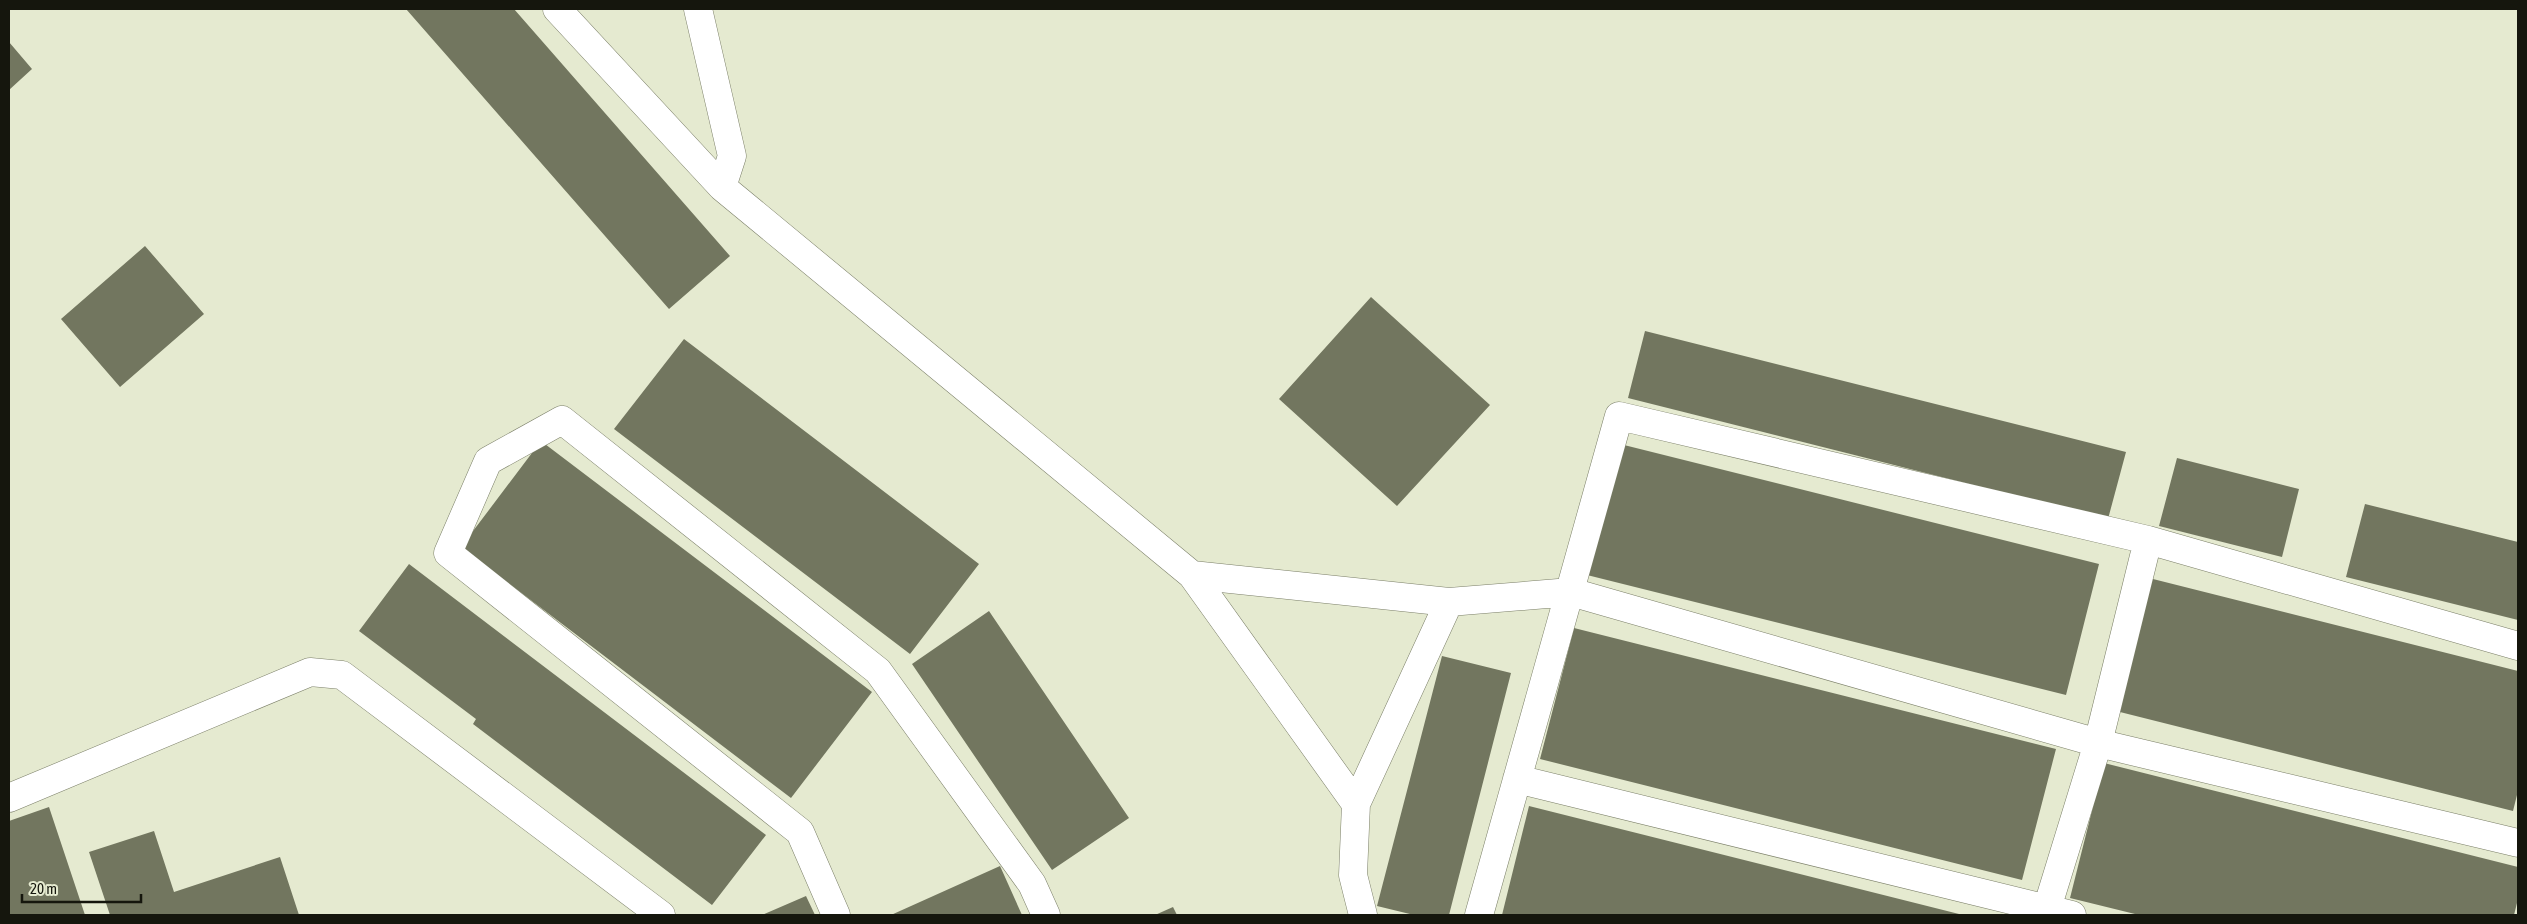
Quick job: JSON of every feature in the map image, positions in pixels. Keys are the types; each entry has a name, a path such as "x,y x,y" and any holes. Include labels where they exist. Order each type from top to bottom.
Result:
{"street":[{"path":"557,9 722,188 1192,575 1356,804"},
{"path":"698,9 732,156 722,188"},
{"path":"1479,915 1571,592 1618,416 2148,540 2518,646"},
{"path":"836,915 800,832 448,553 488,461 562,420 878,671 1032,884 1046,915"},
{"path":"1517,779 2055,913 2148,540"},
{"path":"1192,575 1449,602 1571,592 2098,743 2518,843"},
{"path":"1362,915 1353,875 1356,804 1449,602"},
{"path":"9,798 310,672 342,675 661,915"}],"building":[{"path":"406,9 514,9 730,256 669,309"},
{"path":"9,42 32,69 9,90"},
{"path":"145,246 204,314 120,387 61,319"},
{"path":"1371,297 1490,405 1397,506 1279,399"},
{"path":"1645,331 2126,452 2108,519 1628,398"},
{"path":"684,339 979,564 910,654 614,429"},
{"path":"541,441 872,692 791,798 461,547"},
{"path":"1620,444 2099,564 2066,695 1587,575"},
{"path":"2177,458 2299,489 2282,557 2159,526"},
{"path":"2365,504 2518,542 2518,620 2346,577"},
{"path":"409,564 766,835 712,905 473,724 476,719 359,631"},
{"path":"2149,578 2518,671 2518,791 2513,811 2116,711"},
{"path":"989,611 1129,818 1052,870 912,664"},
{"path":"1574,628 2056,749 2022,880 1540,759"},
{"path":"1442,656 1511,673 1449,915 1414,915 1377,906"},
{"path":"2104,763 2518,867 2518,899 2514,915 2139,915 2070,898"},
{"path":"1529,806 1963,915 1502,915"},
{"path":"49,807 85,915 9,915 9,821"},
{"path":"154,831 174,892 280,857 299,915 110,915 89,852"},
{"path":"1000,866 1022,915 891,915"},
{"path":"806,896 815,915 762,915"},
{"path":"1173,907 1177,915 1155,915"}]}
